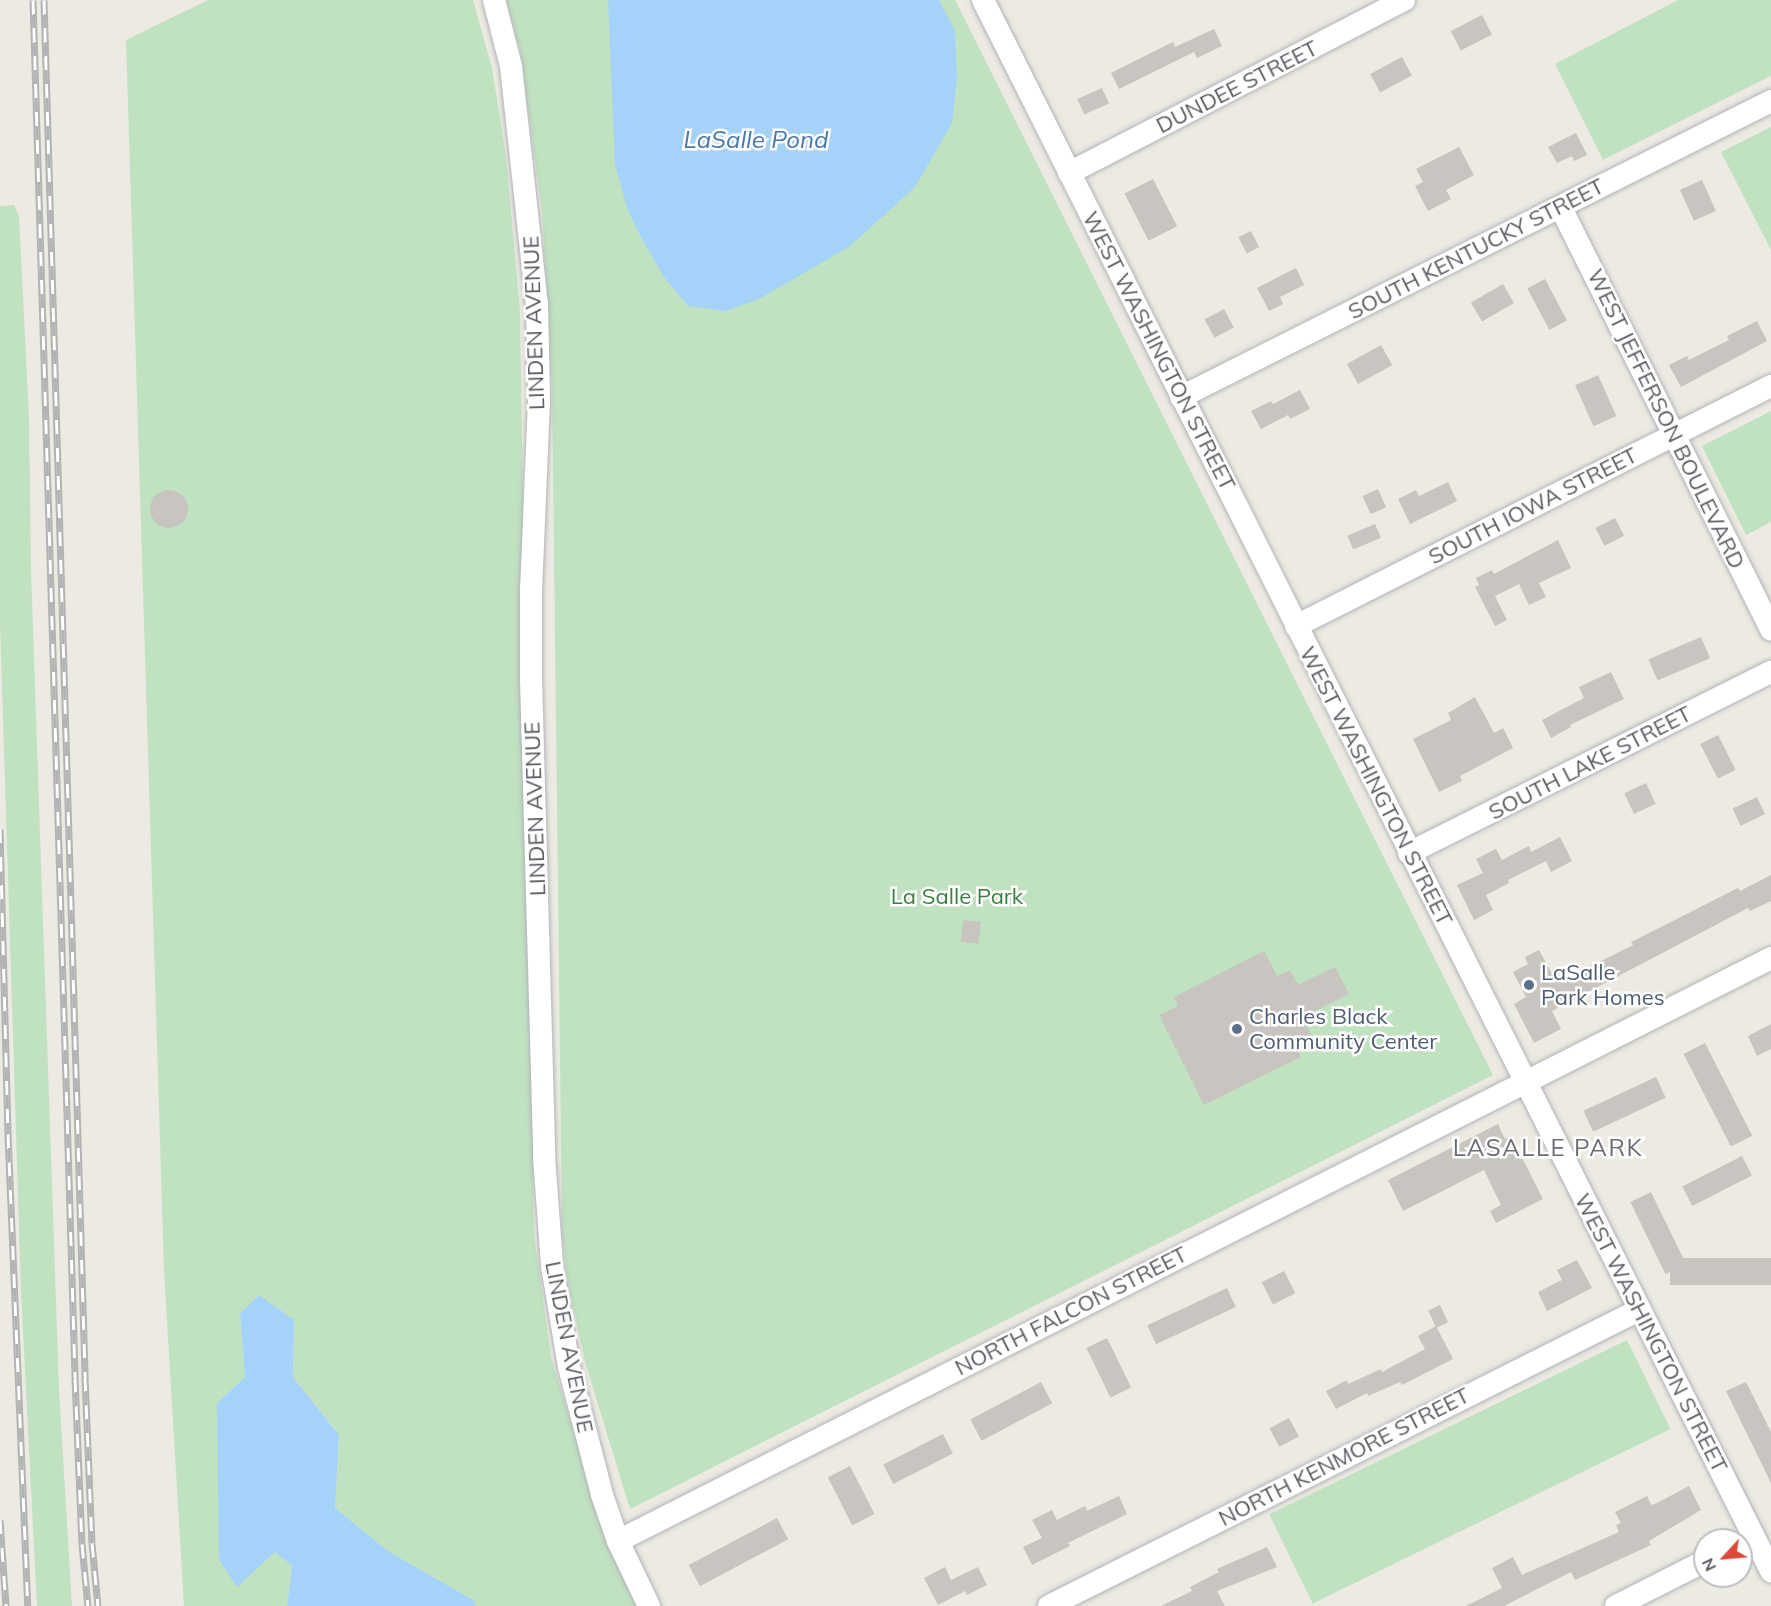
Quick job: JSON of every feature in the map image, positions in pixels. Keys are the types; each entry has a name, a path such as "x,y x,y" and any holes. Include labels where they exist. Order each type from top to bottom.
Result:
{"street":[{"name":"LINDEN AVENUE","path":"494,0 511,66 537,304 539,401 531,588 531,679 547,1217 558,1313 569,1367 602,1495 618,1541 649,1606"},
{"name":"WEST WASHINGTON STREET","path":"983,0 1639,1310 1741,1528"},
{"name":"DUNDEE STREET","path":"1070,174 1404,0"},
{"name":"SOUTH KENTUCKY STREET","path":"1181,397 1771,101"},
{"name":"WEST JEFFERSON BOULEVARD","path":"1561,208 1771,630"},
{"name":"SOUTH IOWA STREET","path":"1296,626 1771,386"},
{"name":"SOUTH LAKE STREET","path":"1409,853 1771,672"},
{"name":"NORTH FALCON STREET","path":"618,1541 1771,958"},
{"name":"NORTH KENMORE STREET","path":"1049,1606 1639,1310"},
{"name":"WEST WASHINGTON STREET","path":"1753,1548 1771,1571"},
{"path":"1616,1606 1693,1568"}],"green space":[{"path":"208,0 473,0 492,68 506,157 520,311 534,1234 551,1357 608,1545 636,1606 476,1606 473,1600 388,1551 335,1508 339,1435 293,1377 294,1320 240,1314 245,1377 217,1403 275,1552 292,1566 287,1606 184,1606 164,1271 126,40"},
{"name":"La Salle Park","path":"506,0 955,0 1493,1075 630,1509 586,1365 567,1281 562,1227 552,386 542,211 520,50"},
{"path":"1678,0 1771,0 1771,76 1603,160 1555,64"},
{"path":"1771,127 1771,250 1721,152"},
{"path":"14,205 19,216 29,418 31,570 59,1390 72,1606 37,1606 21,1292 0,623 0,206"},
{"path":"1771,411 1771,522 1746,535 1702,446"},
{"path":"1627,1340 1670,1429 1313,1603 1269,1514"}],"water":[{"name":"LaSalle Pond","path":"608,0 939,0 955,31 957,80 952,123 915,187 849,247 759,299 726,311 688,306 664,277 643,241 628,211 615,165"},
{"path":"259,1295 294,1320 293,1377 339,1435 335,1508 388,1551 473,1600 476,1606 287,1606 292,1566 275,1552 237,1587 219,1560 217,1403 245,1377 240,1314"}],"building":[{"path":"1482,15 1492,35 1461,50 1451,31"},
{"path":"1214,29 1222,46 1197,58 1194,52 1119,89 1111,73 1173,42 1175,47"},
{"path":"1402,57 1412,76 1380,92 1370,74"},
{"path":"1102,88 1109,104 1084,115 1077,99"},
{"path":"1576,133 1587,155 1574,161 1572,156 1557,163 1548,147"},
{"path":"1459,147 1474,175 1446,190 1451,199 1428,211 1415,186 1423,182 1416,169"},
{"path":"1153,179 1177,226 1149,241 1124,194"},
{"path":"1702,180 1716,211 1694,221 1680,190"},
{"path":"1251,231 1259,247 1247,253 1239,237"},
{"path":"1296,268 1304,285 1280,297 1283,304 1269,311 1257,288"},
{"path":"1545,279 1567,320 1549,330 1527,288"},
{"path":"1503,284 1514,303 1482,322 1471,302"},
{"path":"1224,309 1234,328 1214,338 1205,319"},
{"path":"1757,321 1767,341 1681,387 1669,365 1687,356 1689,360 1729,340 1727,336"},
{"path":"1381,345 1392,365 1358,384 1347,364"},
{"path":"1598,375 1616,416 1593,426 1575,385"},
{"path":"1300,390 1310,409 1290,419 1288,415 1261,429 1251,411 1271,401 1273,404"},
{"path":"1448,482 1457,501 1410,524 1398,499 1416,490 1419,496"},
{"path":"1378,489 1386,507 1371,514 1362,496"},
{"path":"169,490 183,495 188,509 183,523 169,528 155,523 150,509 155,495"},
{"path":"1615,518 1624,536 1604,546 1595,528"},
{"path":"1375,524 1381,538 1353,550 1347,536"},
{"path":"1558,540 1571,568 1539,583 1546,597 1529,605 1519,584 1495,596 1507,620 1495,626 1475,587 1479,585 1476,578 1492,570 1494,574"},
{"path":"1701,637 1710,658 1658,680 1649,659"},
{"path":"1611,672 1624,699 1570,725 1571,727 1551,738 1542,720 1584,698 1579,687"},
{"path":"1475,697 1494,733 1503,728 1513,748 1460,776 1462,781 1439,792 1413,739 1451,720 1448,713"},
{"path":"1718,735 1736,770 1718,779 1700,744"},
{"path":"1646,783 1656,804 1634,814 1624,793"},
{"path":"1757,797 1765,814 1741,826 1733,808"},
{"path":"1560,837 1572,861 1551,872 1546,861 1508,880 1509,883 1486,895 1493,910 1474,920 1457,885 1483,873 1476,859 1496,849 1502,860 1529,846 1531,852"},
{"path":"1771,875 1771,901 1750,911 1748,908 1552,1011 1561,1029 1534,1043 1514,1004 1526,997 1513,972 1528,964 1525,957 1539,950 1557,983 1633,945 1631,942 1738,888 1740,891"},
{"path":"963,920 981,922 979,944 961,942"},
{"name":"Charles Black Community Center","path":"1264,951 1277,976 1290,970 1298,985 1335,967 1349,994 1303,1017 1314,1041 1297,1049 1301,1057 1204,1105 1159,1015 1178,1006 1174,997"},
{"path":"1771,1024 1771,1049 1757,1056 1748,1036"},
{"path":"1705,1043 1752,1136 1731,1147 1684,1054"},
{"path":"1656,1077 1666,1098 1593,1132 1583,1111"},
{"path":"1498,1124 1505,1139 1511,1136 1543,1199 1496,1223 1490,1211 1501,1205 1484,1170 1403,1211 1388,1180"},
{"path":"1742,1156 1752,1176 1692,1206 1682,1186"},
{"path":"1651,1192 1686,1264 1665,1274 1630,1202"},
{"path":"1670,1258 1771,1258 1771,1285 1670,1285"},
{"path":"1577,1260 1592,1288 1547,1311 1538,1292 1562,1280 1557,1270"},
{"path":"1284,1271 1295,1293 1273,1305 1262,1282"},
{"path":"1227,1288 1236,1307 1156,1344 1147,1325"},
{"path":"1440,1305 1448,1322 1436,1328 1428,1310"},
{"path":"1436,1326 1453,1359 1402,1385 1400,1382 1368,1396 1367,1393 1336,1409 1326,1391 1347,1380 1348,1384 1381,1369 1382,1372 1425,1349 1418,1336"},
{"path":"1107,1338 1131,1387 1110,1398 1086,1348"},
{"path":"1041,1382 1052,1403 982,1441 970,1420"},
{"path":"1746,1382 1771,1432 1771,1483 1726,1391"},
{"path":"1289,1418 1299,1437 1279,1447 1270,1428"},
{"path":"943,1434 953,1454 893,1484 883,1464"},
{"path":"850,1466 875,1514 852,1525 828,1477"},
{"path":"1689,1486 1701,1510 1649,1541 1651,1545 1575,1580 1571,1572 1504,1606 1466,1606 1502,1588 1492,1568 1513,1557 1522,1575 1619,1532 1616,1525 1621,1523 1615,1512 1647,1496 1651,1505 1657,1503"},
{"path":"1119,1496 1127,1514 1068,1543 1070,1546 1032,1565 1023,1547 1042,1538 1032,1520 1052,1510 1057,1520 1085,1506 1087,1511"},
{"path":"777,1518 788,1539 700,1586 689,1565"},
{"path":"1267,1547 1277,1567 1217,1591 1225,1606 1161,1606 1192,1591 1190,1587 1219,1572 1217,1569"},
{"path":"945,1567 951,1580 978,1567 987,1585 967,1595 965,1591 938,1605 924,1578"}],"railway":[{"path":"33,0 75,1378 82,1544 88,1606"},
{"path":"44,0 85,1377 92,1543 98,1606"},
{"path":"0,829 8,1134 28,1606"},
{"path":"0,1520 6,1606"}],"place":[{"name":"LaSalle Park Homes","path":"1529,985"},
{"name":"Charles Black Community Center","path":"1237,1029"}],"district":[{"name":"LASALLE PARK","path":"1548,1148"}]}
